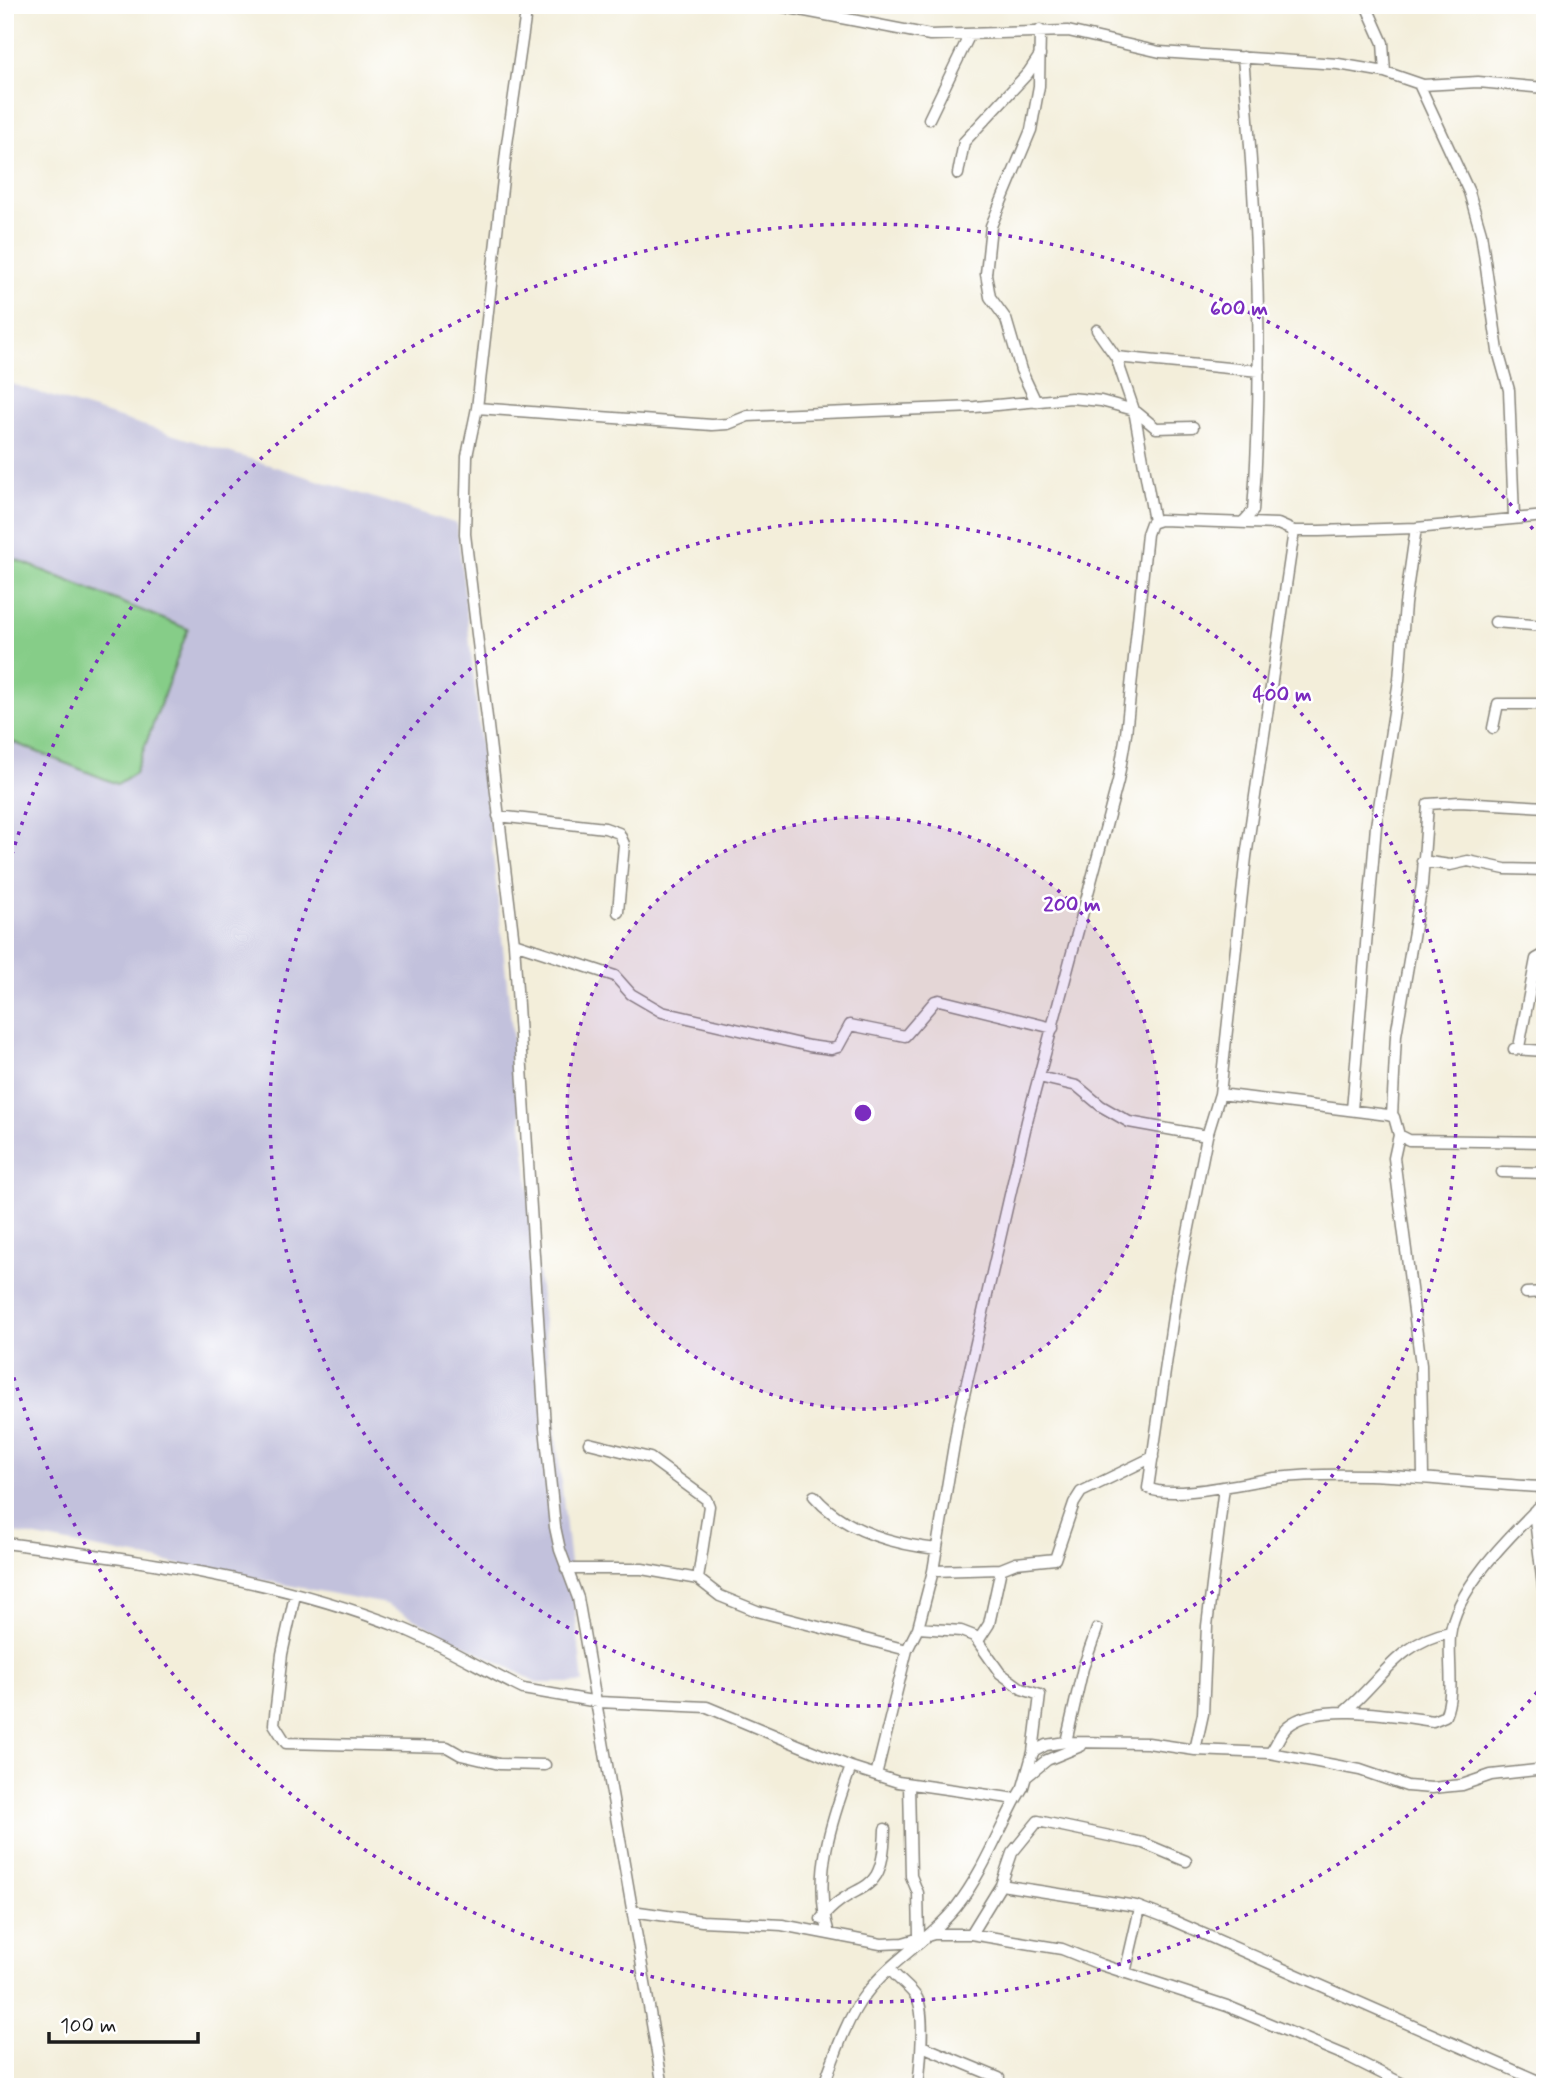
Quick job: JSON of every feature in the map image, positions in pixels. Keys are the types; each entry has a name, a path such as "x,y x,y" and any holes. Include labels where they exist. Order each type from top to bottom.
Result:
{"street":[{"path":"527,5 507,144 477,408 467,456 465,534 514,943 545,1427 555,1527 566,1569 578,1598 663,2087"},
{"path":"774,5 930,35 1040,30 1086,34 1160,52 1338,64 1385,72 1419,84 1478,82 1545,88"},
{"path":"1366,5 1383,43 1385,72"},
{"path":"1036,402 1021,370 1006,317 990,297 986,274 991,226 1031,130 1039,86 1040,30"},
{"path":"929,118 970,34"},
{"path":"958,174 964,142 1028,73 1040,55"},
{"path":"1243,57 1258,255 1259,371 1253,511 1243,522"},
{"path":"1419,84 1461,175 1481,233 1498,351 1509,390 1514,517"},
{"path":"876,1775 907,1650 918,1628 933,1571 958,1421 1039,1077 1118,781 1126,734 1147,534 1154,521 1134,410 1116,357 1097,330"},
{"path":"1116,357 1259,371"},
{"path":"477,408 712,425 728,424 748,416 1071,398 1101,401 1134,410 1156,428 1193,427"},
{"path":"1154,521 1278,524 1294,531 1416,528 1545,516"},
{"path":"1352,1110 1376,826 1399,680 1405,604 1416,528"},
{"path":"1294,531 1246,857 1220,1094 1207,1136 1177,1289 1147,1485 1150,1490 1224,1488 1301,1476 1423,1476 1543,1487"},
{"path":"1495,622 1545,626"},
{"path":"1493,728 1498,704 1545,704"},
{"path":"1423,1476 1421,1366 1394,1158 1399,1135 1392,1116 1396,1035 1422,885 1422,861 1430,803 1545,807"},
{"path":"498,816 605,828 619,833 624,844 618,912"},
{"path":"1422,861 1450,864 1468,861 1505,869 1545,870"},
{"path":"514,943 615,976 631,994 662,1013 809,1046 831,1049 838,1047 849,1025 905,1036 934,1001 939,1000 1053,1028"},
{"path":"1545,954 1536,959 1519,1047 1514,1049 1545,1051"},
{"path":"1039,1077 1077,1086 1101,1106 1129,1122 1207,1136"},
{"path":"1220,1094 1392,1116"},
{"path":"1399,1135 1409,1140 1545,1142"},
{"path":"1502,1172 1545,1173"},
{"path":"1526,1293 1545,1292"},
{"path":"589,1444 650,1458 706,1499 709,1506 698,1578"},
{"path":"933,1571 1001,1569 1016,1563 1055,1559 1081,1492 1153,1457"},
{"path":"1270,1753 1290,1724 1345,1711 1433,1721 1442,1719 1448,1709 1450,1632 1465,1594 1544,1502 1545,1472"},
{"path":"1195,1750 1203,1714 1207,1626 1224,1488"},
{"path":"814,1496 841,1521 892,1540 937,1549"},
{"path":"1534,1511 1545,1603"},
{"path":"5,1543 145,1561 295,1595 400,1628 523,1689 597,1702 707,1707 851,1768 909,1784 1016,1799"},
{"path":"566,1569 642,1569 698,1578 720,1596 757,1611 907,1650"},
{"path":"978,1641 989,1624 1001,1569"},
{"path":"295,1595 282,1654 274,1724 286,1743 447,1747 461,1755 499,1763 545,1765"},
{"path":"823,2087 860,2003 912,1948 933,1934 970,1888 1016,1799 1034,1752 1040,1695 1022,1689 1000,1673 987,1659 978,1641 961,1631 918,1628"},
{"path":"1066,1742 1083,1668 1097,1629"},
{"path":"1345,1711 1399,1656 1421,1640 1450,1632"},
{"path":"1034,1752 1046,1745 1066,1742 1087,1745 1148,1743 1195,1750 1270,1753 1360,1770 1407,1786 1432,1788 1462,1785 1491,1775 1545,1769"},
{"path":"1026,1776 1058,1754 1087,1745"},
{"path":"829,1934 824,1916 825,1853 851,1768"},
{"path":"909,1784 911,1876 918,1893 919,1936"},
{"path":"971,1934 1000,1885 1012,1853 1040,1820 1143,1843 1186,1861"},
{"path":"814,1930 824,1916 877,1875 884,1858 885,1829"},
{"path":"1000,1885 1140,1908 1216,1937 1545,2084"},
{"path":"1125,1972 1140,1908"},
{"path":"632,1911 702,1921 814,1930 854,1941 892,1945 933,1934 971,1934 1070,1951 1227,2006 1349,2057 1409,2087"},
{"path":"890,1969 917,1999 922,2046 918,2087"},
{"path":"922,2046 999,2078"}],"shaded area":[{"path":"5,382 457,524 583,1683 538,1683 386,1604 5,1531"}],"green space":[{"path":"12,558 188,629 135,773 117,784 5,739 5,575"}]}
